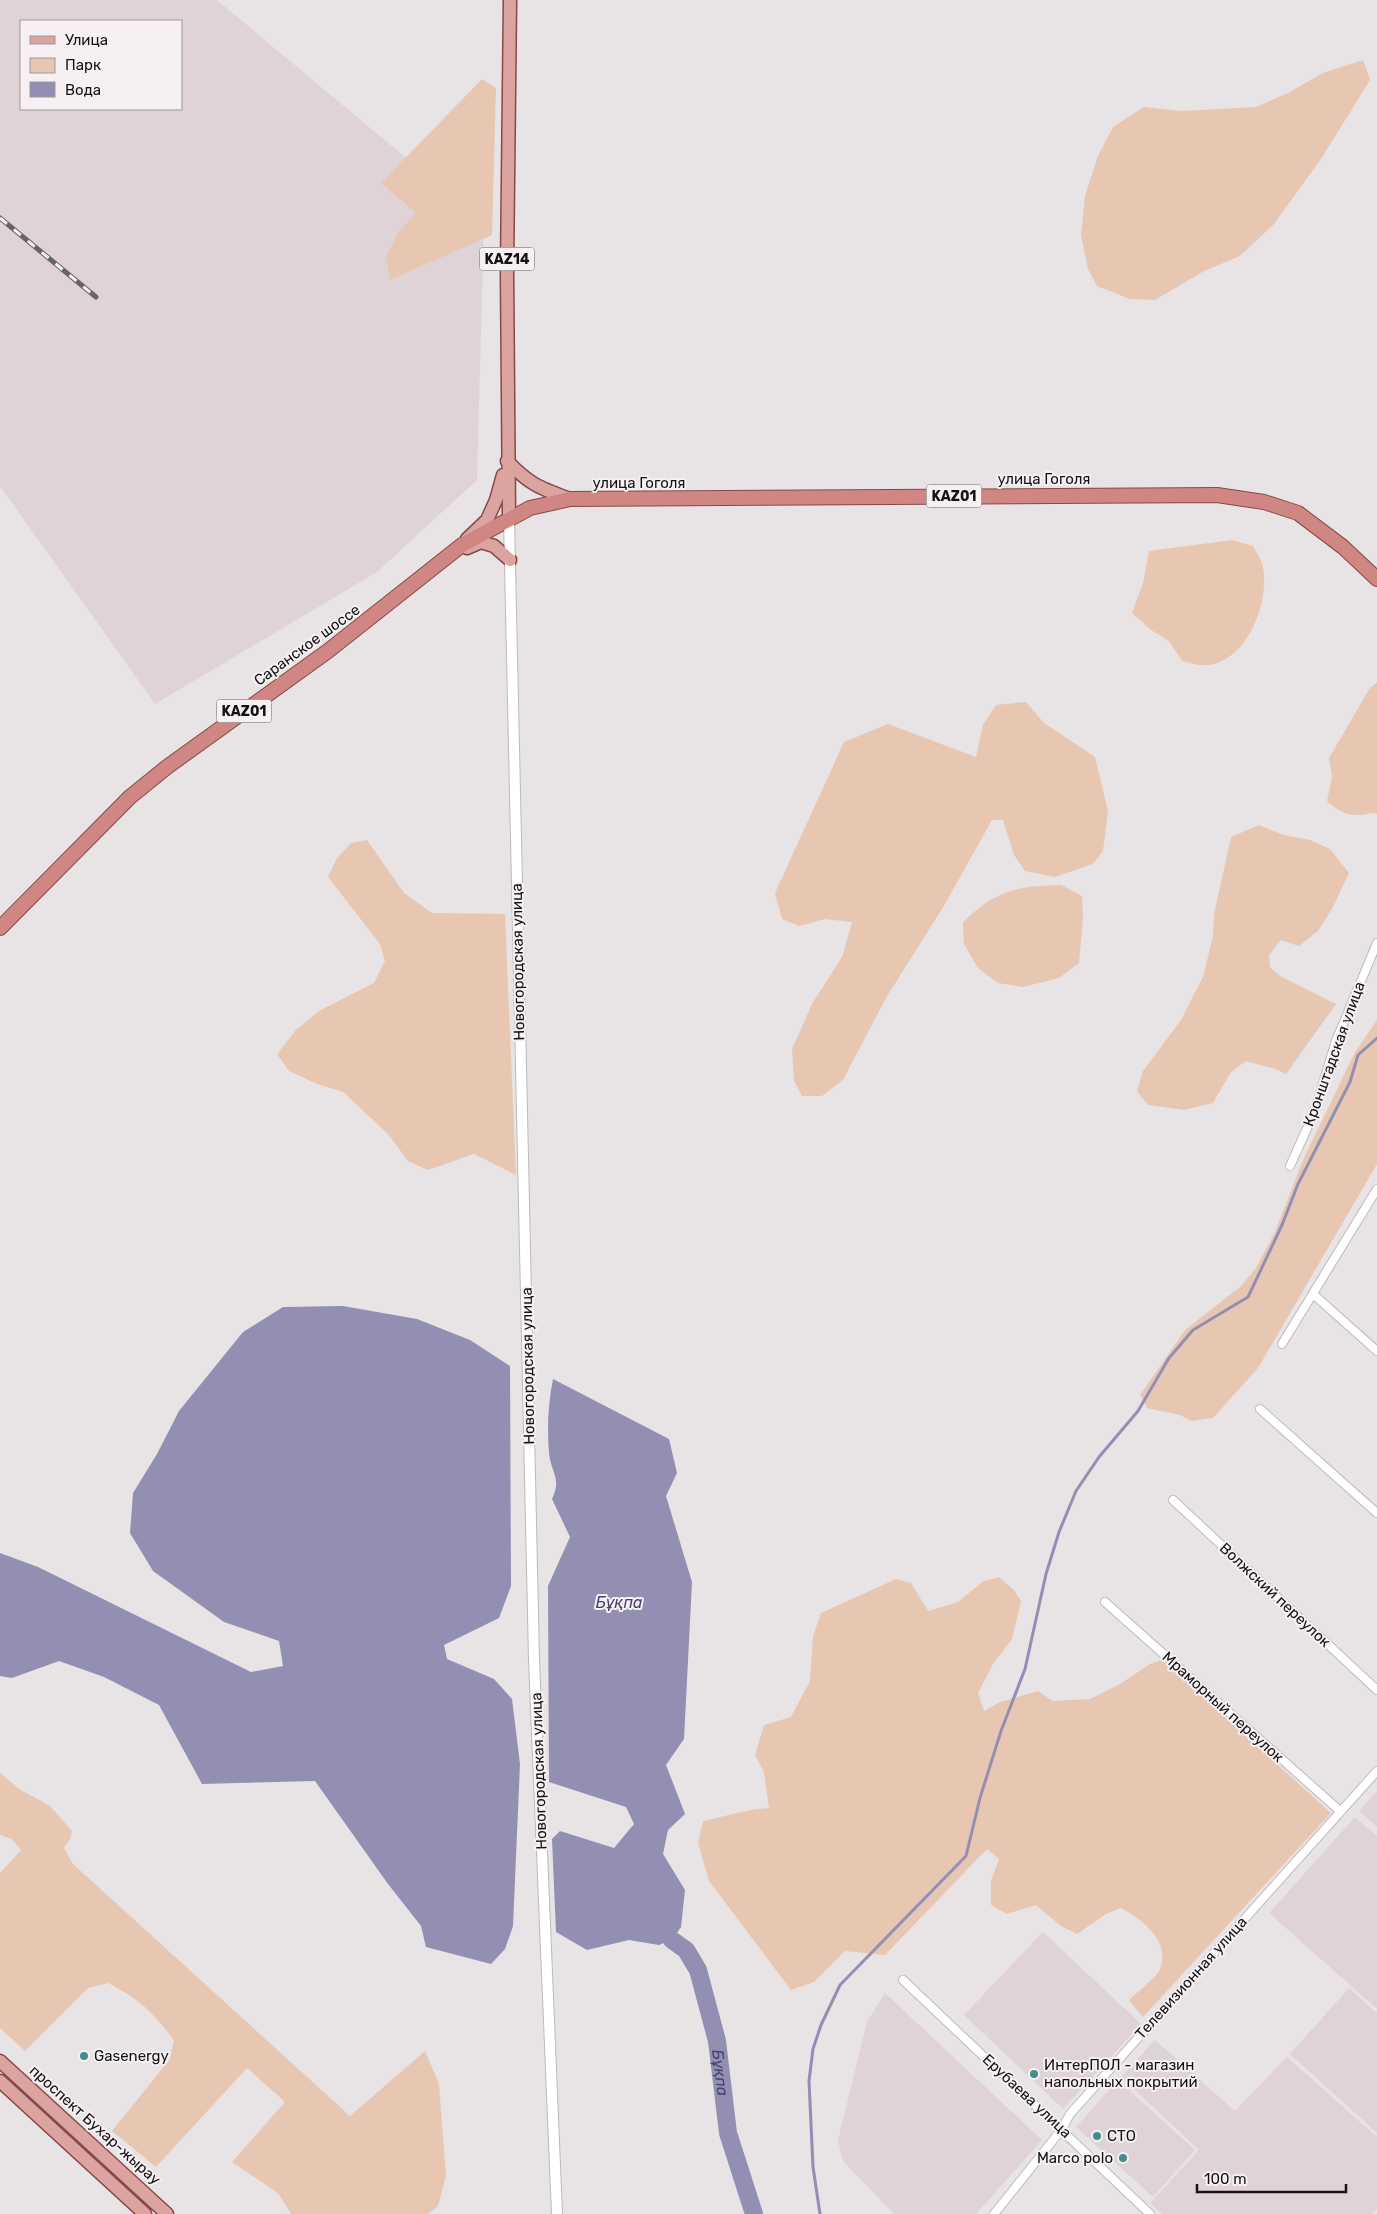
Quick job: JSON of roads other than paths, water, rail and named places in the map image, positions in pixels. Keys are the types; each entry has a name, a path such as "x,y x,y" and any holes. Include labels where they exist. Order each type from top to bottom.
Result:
{"highway":[{"name":"улица Гоголя","path":"509,518 530,508 570,499 1217,495 1264,502 1298,513 1343,546 1377,579"},
{"name":"Саранское шоссе","path":"0,928 130,797 148,782 328,652 462,545 509,518"}],"main road":[{"name":"KAZ14","path":"509,518 507,461 510,0"},
{"path":"462,545 487,520 496,500 507,461 523,477 536,486 570,499"},
{"path":"447,558 481,542 494,546 510,560"},
{"name":"проспект Бухар-жырау","path":"0,2061 167,2214"},
{"name":"проспект Бухар-жырау","path":"0,2081 145,2214"}],"street":[{"name":"Новогородская улица","path":"509,518 534,1660 557,2214"},
{"name":"Кронштадская улица","path":"1290,1166 1314,1113 1336,1041 1377,943"},
{"path":"1282,1344 1376,1195"},
{"path":"1313,1294 1377,1351"},
{"path":"1260,1408 1377,1513"},
{"name":"Волжский переулок","path":"1173,1500 1377,1690"},
{"name":"Мраморный переулок","path":"1106,1602 1340,1811"},
{"name":"Телевизионная улица","path":"994,2214 1062,2129 1070,2114 1377,1771"},
{"name":"Ерубаева улица","path":"903,1980 1150,2214"}],"water":[{"path":"343,1306 417,1319 470,1340 510,1366 511,1586 499,1618 444,1645 447,1659 494,1679 512,1699 520,1764 513,1926 505,1949 491,1964 426,1947 421,1926 388,1884 315,1781 202,1784 159,1705 104,1677 59,1661 12,1678 0,1676 0,1553 38,1567 251,1672 283,1666 279,1641 224,1622 153,1571 130,1533 133,1493 157,1454 179,1411 243,1332 283,1307"},
{"name":"Бұқпа","path":"553,1379 669,1439 677,1473 666,1496 692,1582 684,1739 666,1765 685,1814 668,1830 663,1854 685,1890 681,1927 672,1940 659,1945 629,1940 587,1950 556,1932 552,1839 560,1831 614,1848 634,1824 626,1807 549,1782 548,1586 570,1537 552,1499 556,1480 550,1460 548,1425"}],"waterway":[{"path":"820,2214 813,2167 809,2081 813,2049 821,2025 840,1985 966,1856 980,1798 1001,1731 1025,1669 1046,1574 1059,1532 1076,1491 1099,1457 1138,1411 1169,1358 1193,1330 1248,1297 1282,1225 1298,1184 1350,1082 1358,1055 1377,1038"},
{"name":"Бұқпа","path":"672,1940 686,1950 698,1970 717,2041 728,2133 754,2214"}],"railway":[{"path":"0,218 96,297"}],"place":[{"name":"Gasenergy","path":"84,2056"},
{"name":"ИнтерПОЛ - магазин напольных покрытий","path":"1034,2074"},
{"name":"СТО","path":"1097,2136"},
{"name":"Marco polo","path":"1123,2158"}]}
